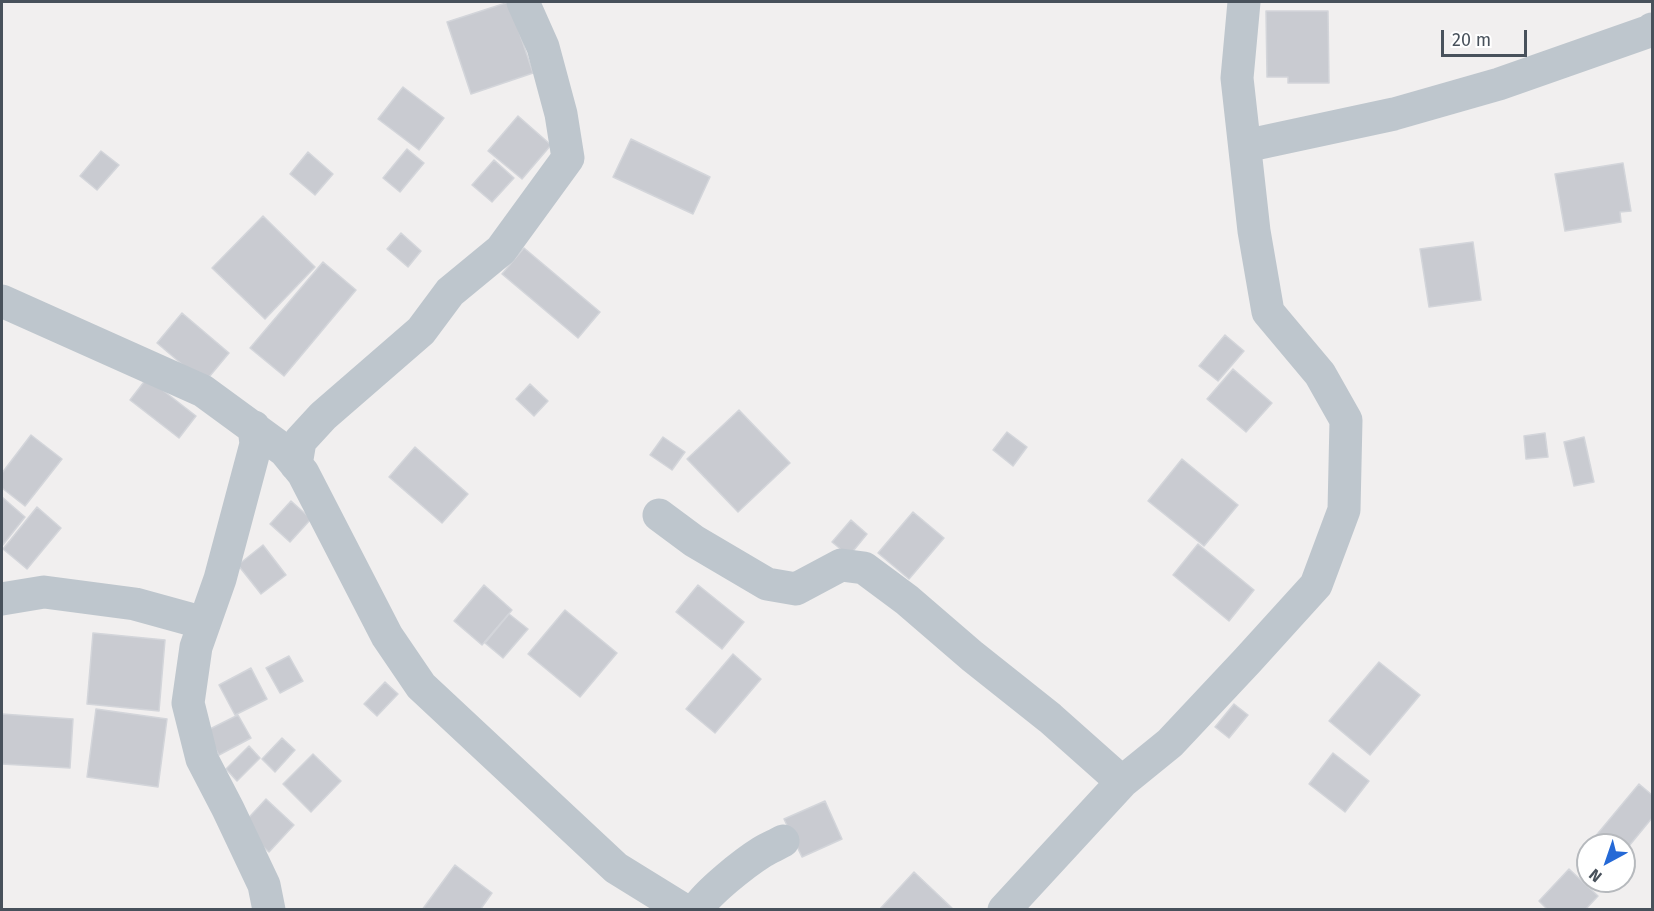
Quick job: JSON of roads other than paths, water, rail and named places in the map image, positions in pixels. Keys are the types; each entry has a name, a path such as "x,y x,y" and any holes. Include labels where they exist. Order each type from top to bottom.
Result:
{"street":[{"path":"296,465 300,441 323,416 421,331 450,292 501,250 567,158 561,114 543,47 523,2"},
{"path":"1004,909 1122,782 1170,743 1316,585 1344,510 1346,420 1320,374 1268,312 1254,231 1237,78 1244,2"},
{"path":"1245,146 1394,114 1499,84 1653,29"},
{"path":"2,302 203,391 285,451 303,473 387,636 421,686 616,868 684,909"},
{"path":"254,427 256,444 220,579 196,647 188,703 202,759 264,885 269,909"},
{"path":"659,515 694,541 766,584 796,589 841,565 864,568 907,600 972,656 1050,718 1122,782"},
{"path":"2,599 44,592 135,604 204,623"},
{"path":"696,909 704,899 741,868 762,852 783,842"}]}
